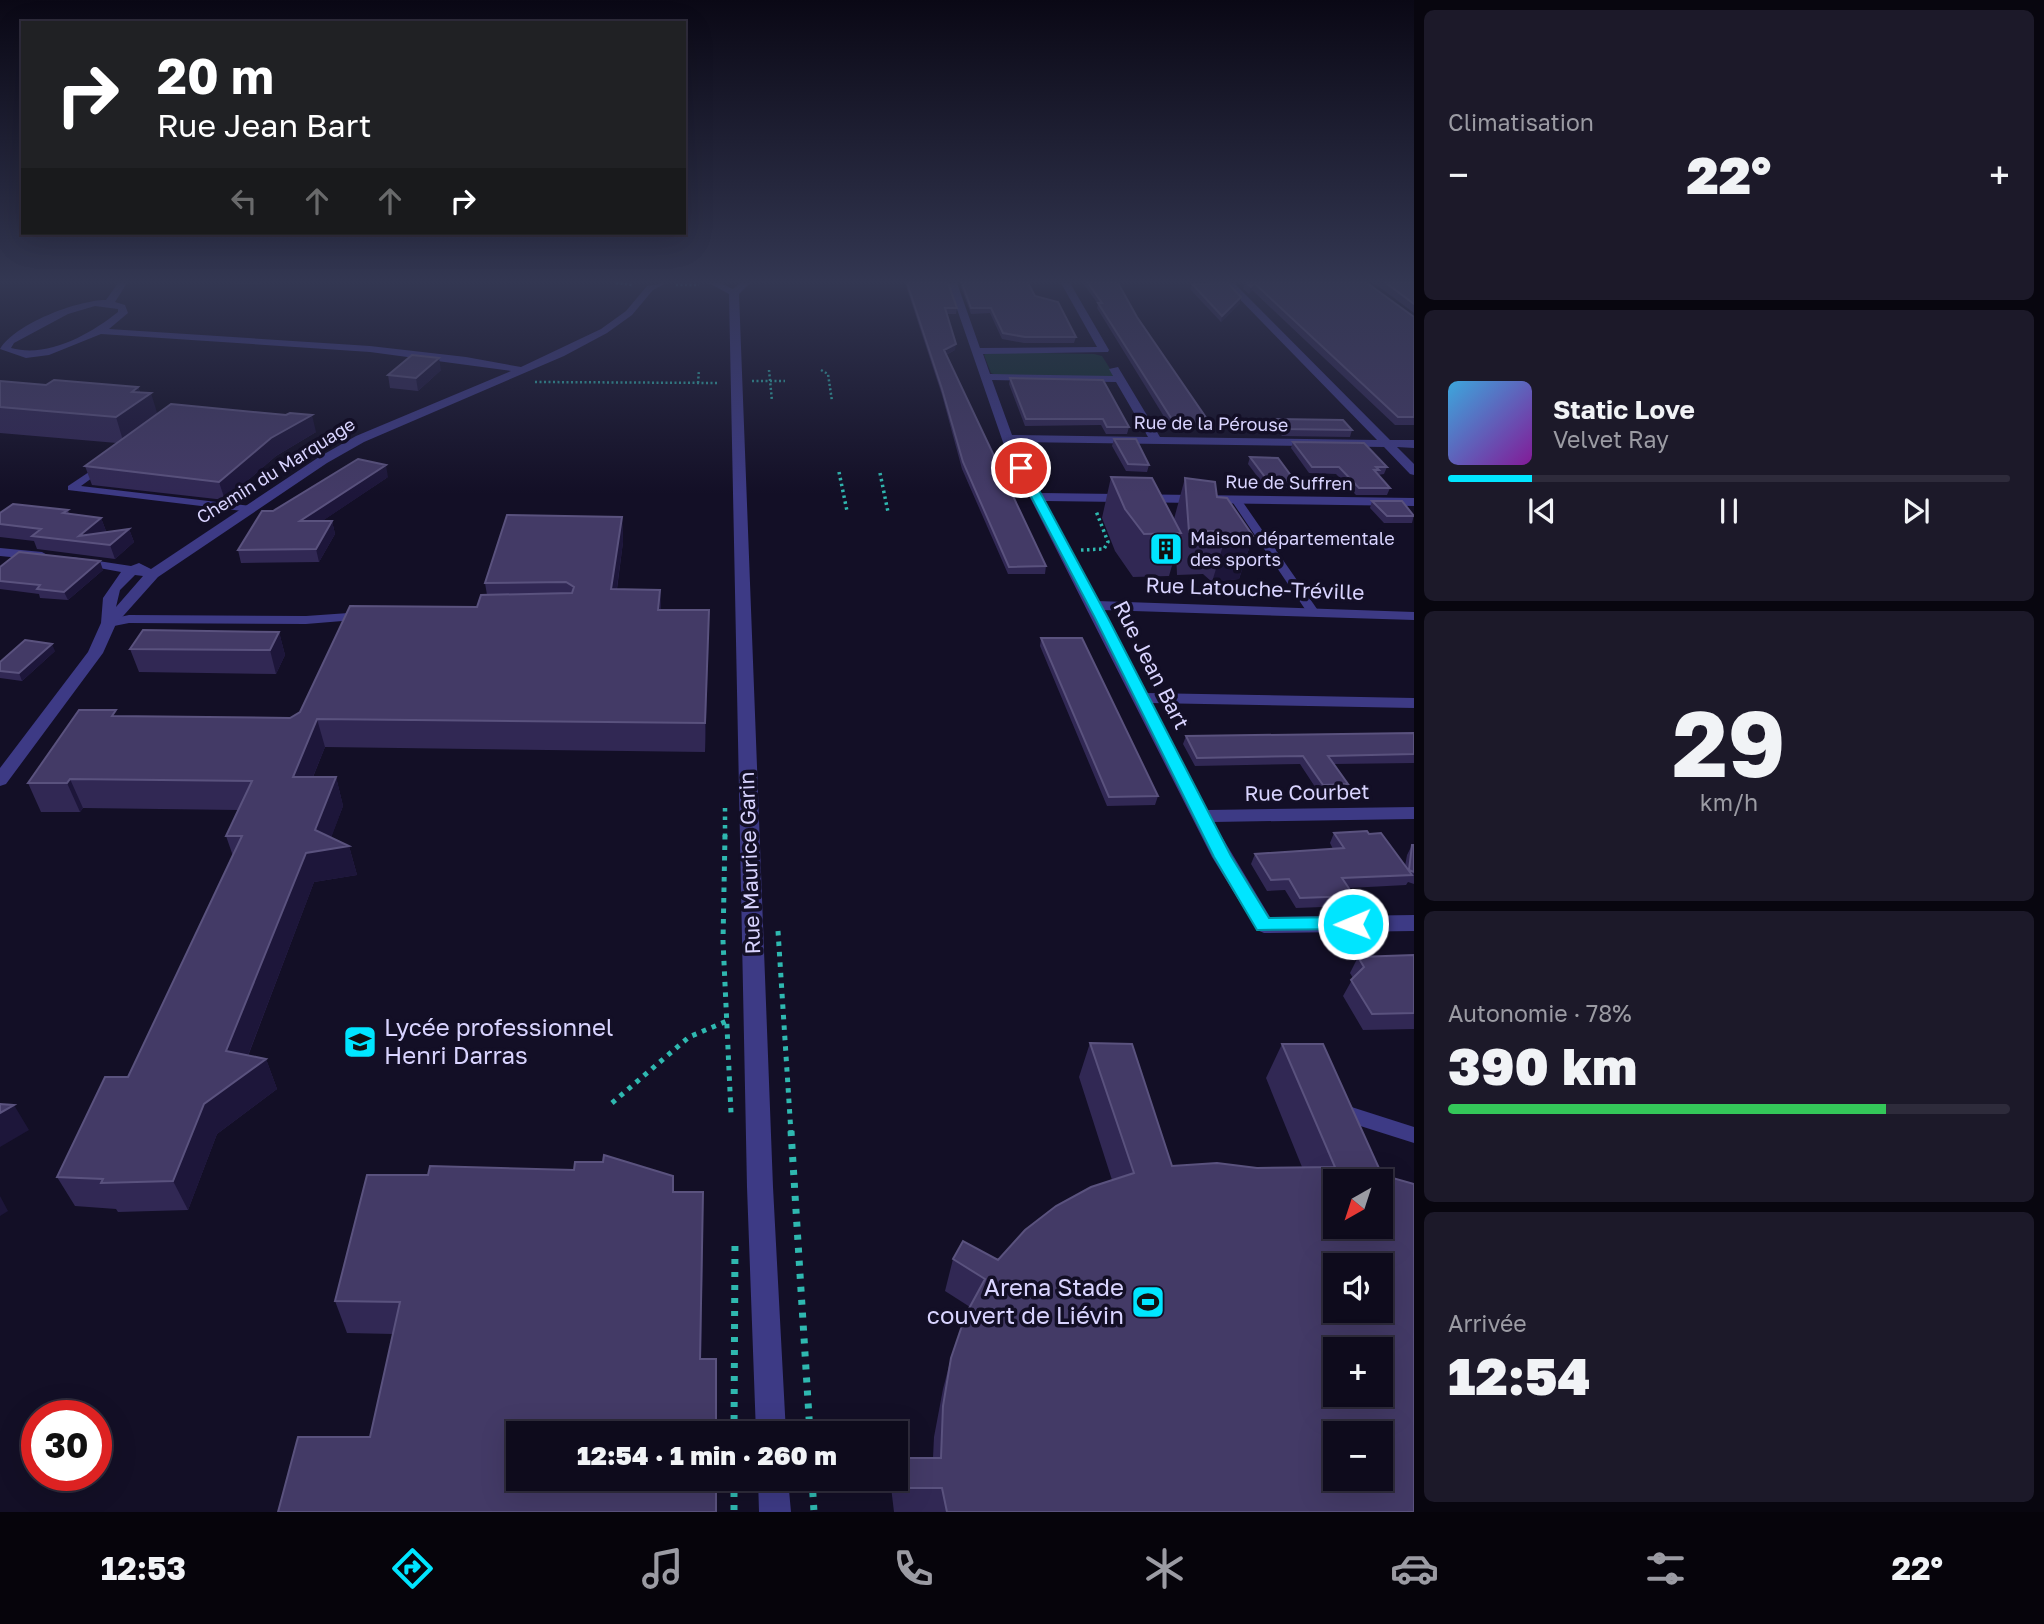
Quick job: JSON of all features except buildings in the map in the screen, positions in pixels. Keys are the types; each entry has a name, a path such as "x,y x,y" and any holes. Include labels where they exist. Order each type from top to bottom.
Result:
{"street":[{"path":"408,354 522,370"},
{"name":"Chemin du Marquage","path":"0,780 95,653 109,623 153,574 323,460 360,439 557,354"},
{"name":"Rue Maurice Garin","path":"742,354 745,378 758,1133 770,1421"},
{"name":"Rue Jean Bart","path":"977,354 1008,438 1064,550 1095,605 1222,857 1264,925 1414,923"},
{"path":"1300,354 1414,471"},
{"path":"986,377 1117,374 1157,441"},
{"name":"Rue de la Pérouse","path":"1008,438 1414,443"},
{"name":"Rue de Suffren","path":"1038,498 1414,502"},
{"name":"Chemin du Marquage","path":"109,623 106,610 109,596 116,584 133,570 192,547"},
{"path":"0,552 99,562 153,574"},
{"name":"Rue Latouche-Tréville","path":"1095,605 1414,616"},
{"path":"1142,698 1414,703"},
{"name":"Rue Courbet","path":"1202,816 1414,813"},
{"path":"774,1491 775,1512"}],"lane":[{"path":"116,457 72,488 251,509"},
{"path":"1236,500 1313,612"},
{"path":"109,623 129,620 306,620 372,616"},
{"path":"1335,1110 1414,1135"}],"path":[{"path":"698,383 699,370"},
{"path":"769,370 772,401"},
{"path":"821,370 828,374 832,401"},
{"path":"496,380 698,383 745,378 785,381"},
{"path":"839,472 847,511"},
{"path":"880,473 888,512"},
{"path":"1064,550 1104,549 1108,542 1088,498"},
{"path":"724,842 723,941 732,1125"},
{"path":"777,919 809,1421"},
{"path":"612,1103 638,1085 701,1029 727,1021"},
{"path":"734,1230 734,1421"},
{"path":"734,1491 734,1512"},
{"path":"813,1491 814,1512"}],"green space":[{"path":"1094,354 1102,356 1114,375 1109,378 998,376 991,373 984,355"}],"place":[{"name":"Maison départementale des sports","path":"1166,549"},
{"name":"Lycée professionnel Henri Darras","path":"360,1042"},
{"name":"Arena Stade couvert de Liévin","path":"1148,1302"}],"route":[{"path":"1021,468 1101,618 1222,857 1264,925 1353,924"}]}
